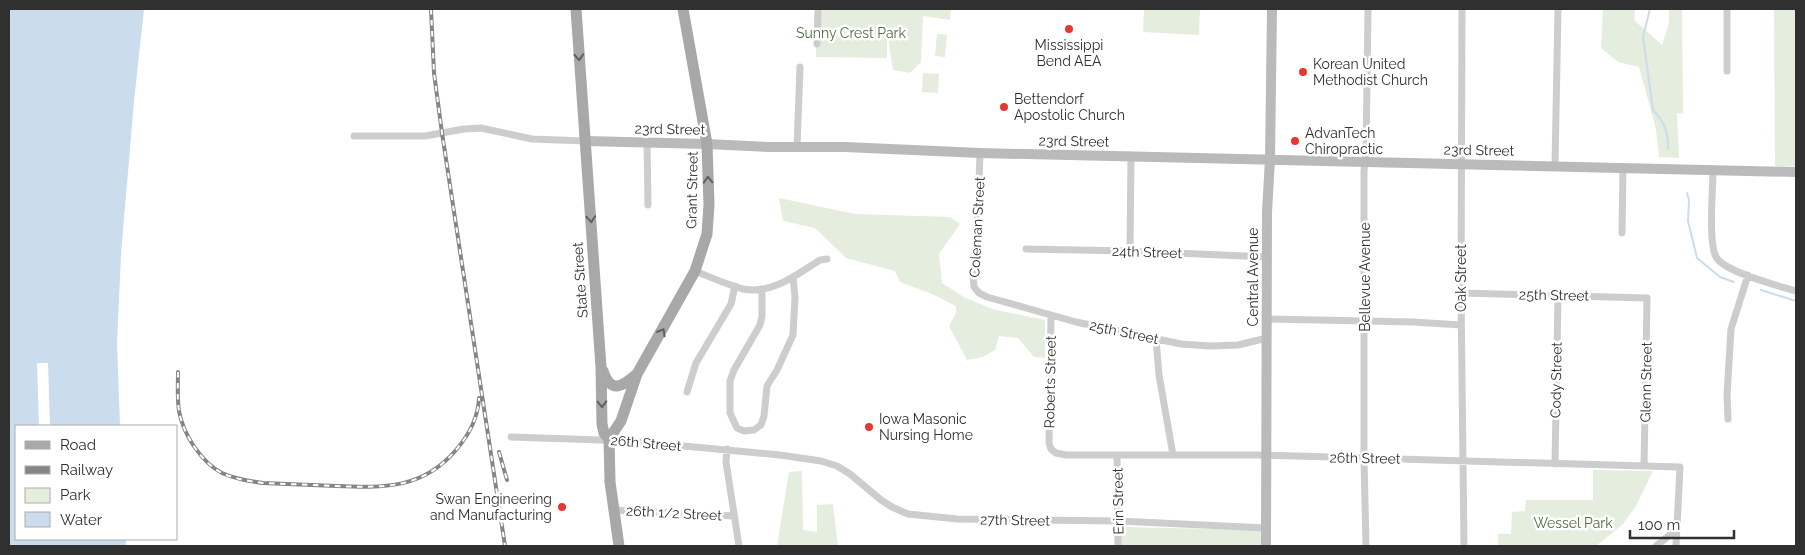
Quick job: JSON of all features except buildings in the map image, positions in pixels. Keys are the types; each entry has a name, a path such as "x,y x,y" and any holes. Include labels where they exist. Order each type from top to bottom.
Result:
{"main road":[{"name":"State Street","path":"576,9 601,367 602,424 604,433 609,439 610,482 619,546"},
{"name":"Grant Street","path":"609,439 621,421 637,374 695,272 704,248 709,204 707,144 683,9"},
{"path":"601,367 608,381 612,386 617,387 622,386 637,374"}],"street":[{"path":"817,44 818,9"},
{"name":"Central Avenue","path":"1266,546 1267,257 1272,9"},
{"name":"Bellevue Avenue","path":"1366,546 1364,459 1368,9"},
{"name":"Oak Street","path":"1462,9 1461,325 1464,546"},
{"path":"1555,165 1558,9"},
{"path":"1726,71 1727,9"},
{"path":"798,147 800,67"},
{"name":"23rd Street","path":"354,136 425,136 464,129 482,128 532,139 585,141 980,153 1796,172"},
{"path":"647,142 648,205"},
{"name":"Coleman Street","path":"980,153 977,240 973,274 974,287 984,296"},
{"path":"1130,252 1131,156"},
{"path":"1622,233 1623,167"},
{"path":"1714,169 1712,240 1716,257 1722,264 1796,291"},
{"name":"24th Street","path":"1026,249 1267,257"},
{"path":"695,272 744,289 762,289 774,287 820,260 827,259"},
{"path":"1728,419 1727,395 1731,329 1748,275"},
{"path":"762,289 760,325 734,370 730,381 730,413 737,428 744,431 754,430 761,425 764,416 766,386 794,335 795,297 793,277"},
{"path":"687,392 696,363 731,304 735,286"},
{"name":"25th Street","path":"1461,293 1647,298"},
{"name":"25th Street","path":"984,296 1051,316 1181,344 1238,345 1267,338"},
{"name":"Cody Street","path":"1555,464 1558,296"},
{"name":"Glenn Street","path":"1644,466 1647,298"},
{"name":"Roberts Street","path":"1051,316 1049,443 1051,449"},
{"path":"1267,319 1413,322 1461,325"},
{"path":"1156,339 1159,374 1172,455"},
{"name":"26th Street","path":"511,437 609,439 780,455"},
{"path":"727,449 726,462 739,546"},
{"name":"26th Street","path":"1051,449 1056,453 1066,455 1267,455 1680,468 1676,530"},
{"name":"27th Street","path":"780,455 821,461 836,466 850,474 892,507 908,514 957,519 1118,522 1266,528"},
{"name":"Erin Street","path":"1118,456 1118,546"},
{"name":"26th 1/2 Street","path":"613,510 734,516"},
{"path":"1656,546 1676,530"},
{"path":"1676,530 1676,546"}],"green space":[{"name":"Sunny Crest Park","path":"816,9 951,9 950,20 923,16 921,62 910,73 893,70 887,30 887,58 816,57"},
{"path":"1144,9 1200,9 1199,35 1143,32"},
{"path":"1603,9 1635,9 1634,20 1662,45 1669,23 1669,9 1682,9 1683,114 1677,113 1679,158 1659,157 1656,129 1639,67 1618,62 1601,48"},
{"path":"1774,9 1796,9 1796,166 1775,166"},
{"path":"937,34 947,35 945,57 935,56"},
{"path":"923,73 939,74 938,93 922,92"},
{"path":"779,198 855,214 950,217 960,224 939,254 942,283 964,297 992,309 1045,320 1045,358 1034,357 1018,338 999,336 995,350 983,357 967,360 949,326 956,313 956,306 932,294 900,282 895,271 846,258 815,228 783,221"},
{"name":"Wessel Park","path":"1593,470 1653,471 1636,506 1623,524 1596,546 1498,546 1498,534 1511,534 1512,512 1525,511 1526,500 1593,500"},
{"path":"802,471 803,530 817,532 817,505 833,504 838,546 777,546 789,472"},
{"path":"1124,527 1259,530 1261,531 1264,546 1121,546 1121,531"}],"water":[{"path":"9,9 146,9 124,218 121,291 123,425 15,425 15,540 126,540 126,546 9,546"}],"pier":[{"path":"144,9 148,9 127,218 122,344 125,425 120,425 117,343 121,255"},
{"path":"37,363 48,363 50,425 39,425"}],"waterway":[{"path":"1650,9 1643,37 1653,110 1665,128 1668,138 1668,149"},
{"path":"1687,193 1689,200 1688,221 1697,258 1720,277 1734,282"},
{"path":"1761,290 1796,301"}],"railway":[{"path":"431,9 434,73 442,133 505,546"},
{"path":"178,372 178,401 181,420 184,429 200,455 222,473 247,481 263,483 370,487 386,486 416,479 443,463 461,444 475,419 479,398"},
{"path":"499,452 507,480"}],"place":[{"name":"Mississippi Bend AEA","path":"1069,29"},
{"name":"Korean United Methodist Church","path":"1303,72"},
{"name":"Bettendorf Apostolic Church","path":"1004,107"},
{"name":"AdvanTech Chiropractic","path":"1295,141"},
{"name":"Iowa Masonic Nursing Home","path":"869,427"},
{"name":"Swan Engineering and Manufacturing","path":"562,507"}]}
